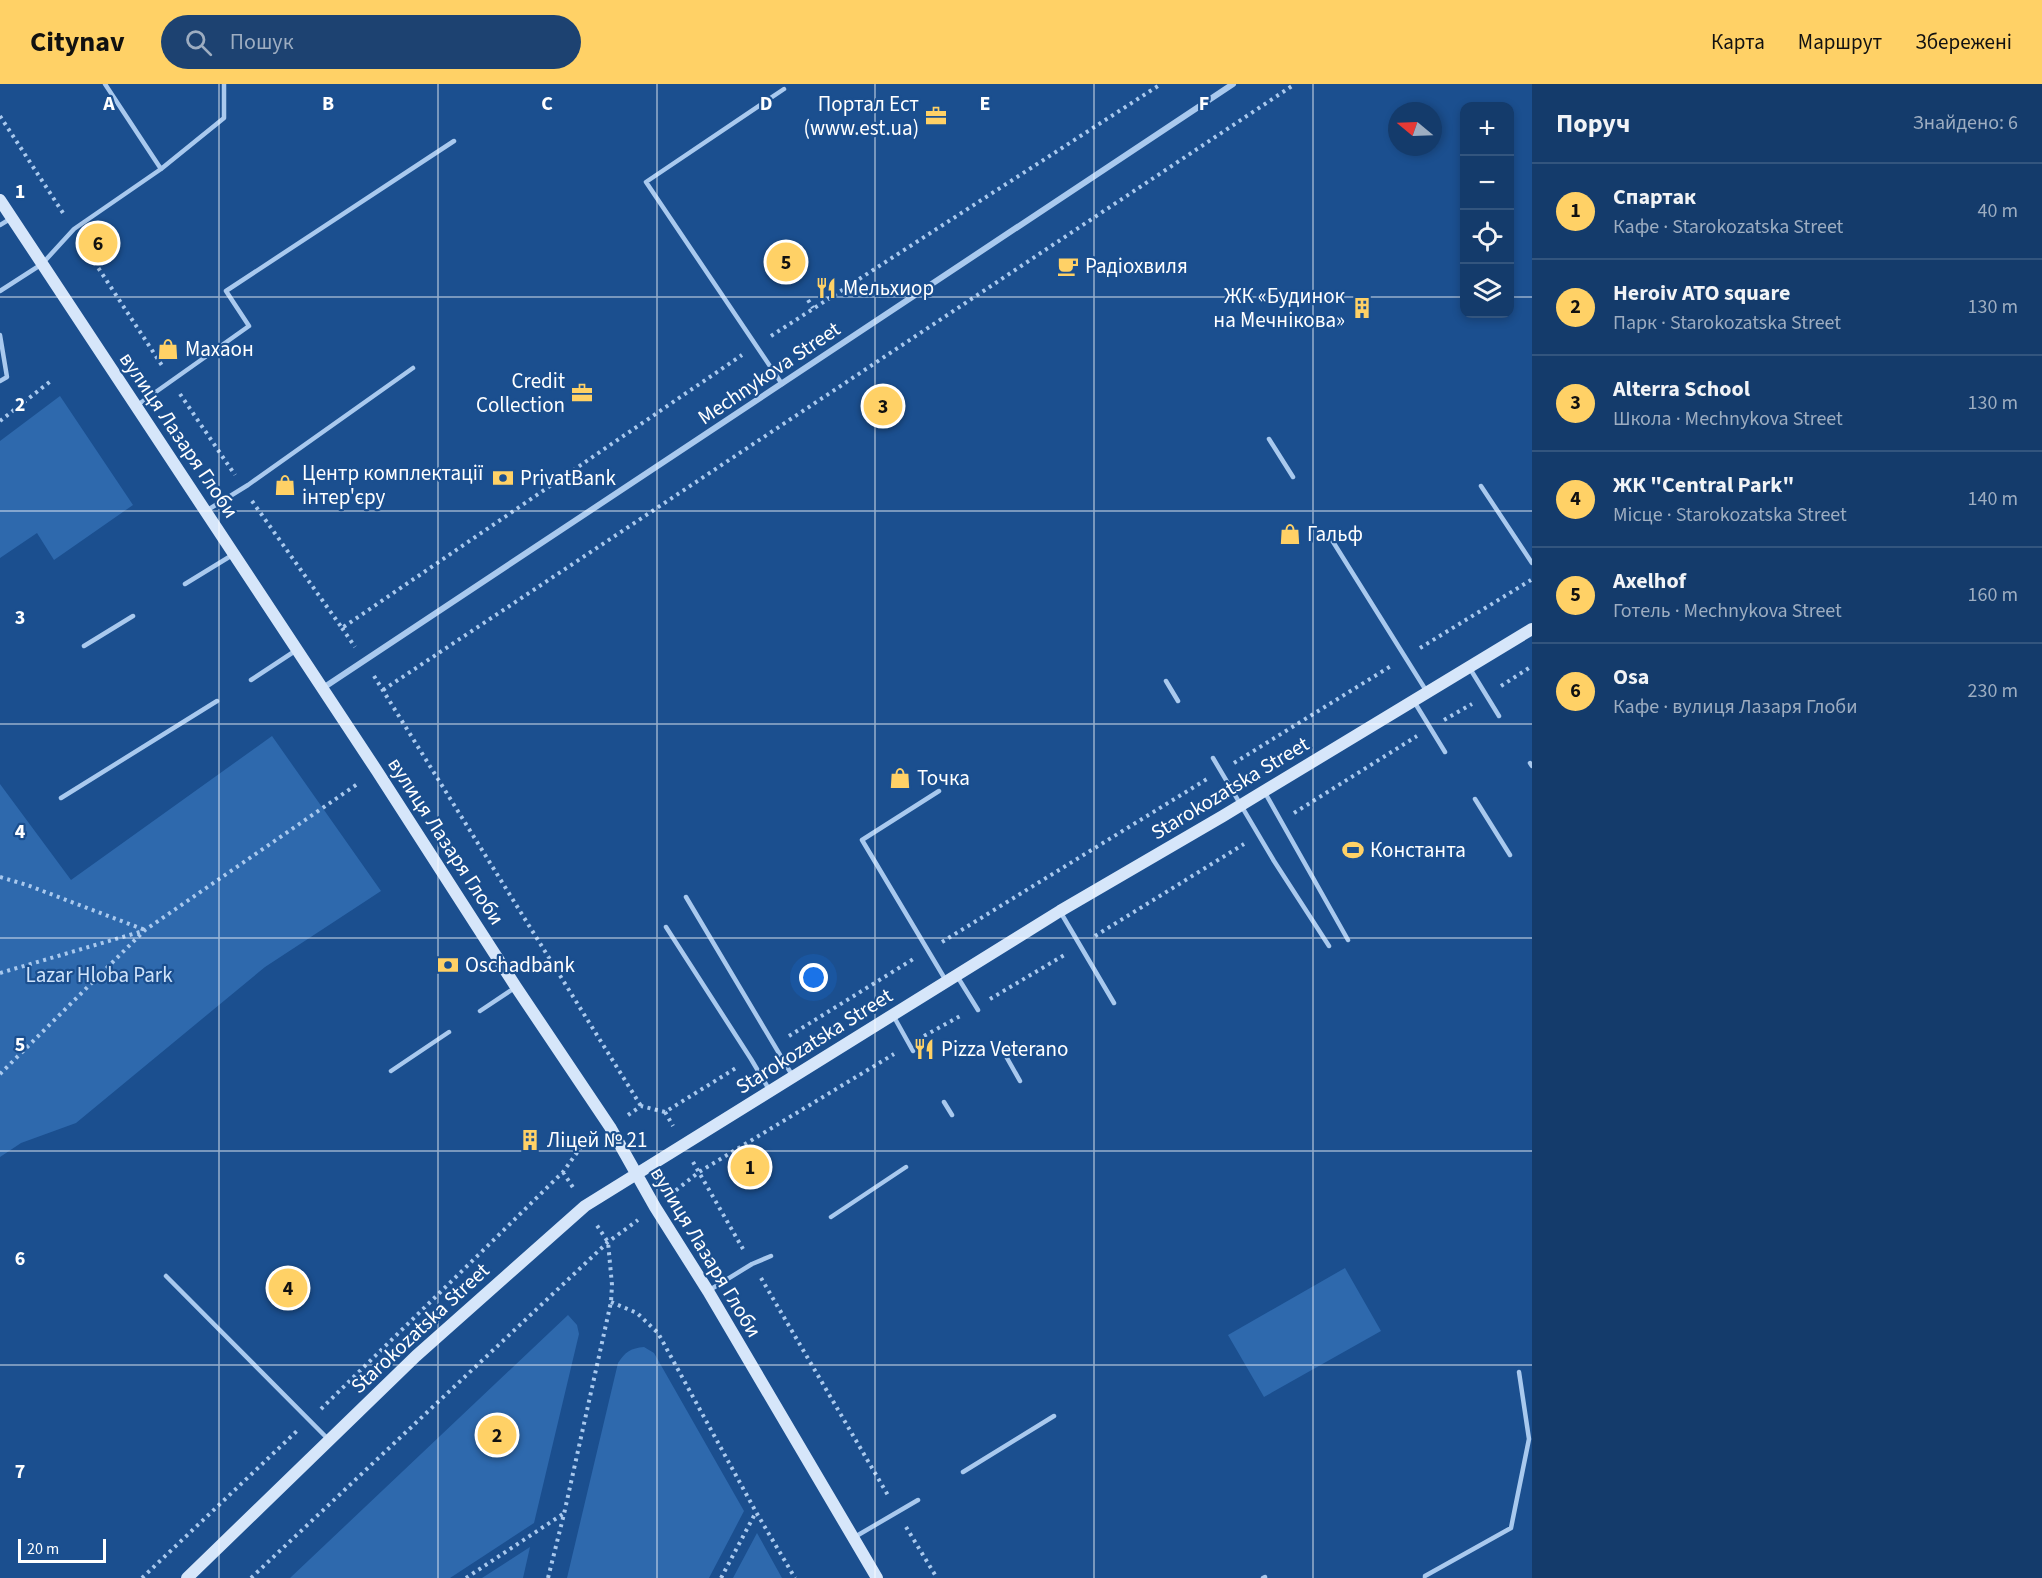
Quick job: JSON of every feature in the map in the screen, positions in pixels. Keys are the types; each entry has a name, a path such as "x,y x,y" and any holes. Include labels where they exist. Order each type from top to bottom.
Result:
{"street":[{"name":"Mechnykova Street","path":"323,688 1233,84"},
{"name":"вулиця Лазаря Глоби","path":"0,200 378,771 516,987 610,1127 877,1578"},
{"name":"Starokozatska Street","path":"187,1578 416,1356 585,1206 1060,912 1532,629"}],"lane":[{"path":"105,84 161,169"},
{"path":"0,291 42,264 74,230 161,169 224,118 224,84"},
{"path":"782,384 646,182 784,89"},
{"path":"136,406 249,326 226,291 454,141"},
{"path":"0,225 12,218"},
{"path":"0,335 7,377 0,381"},
{"path":"206,511 248,485 413,369"},
{"path":"1269,439 1293,477"},
{"path":"1481,486 1532,563"},
{"path":"1330,537 1427,692"},
{"path":"185,584 234,554"},
{"path":"84,646 133,616"},
{"path":"250,680 298,650"},
{"path":"1469,667 1499,716"},
{"path":"1166,681 1178,700"},
{"path":"1413,700 1444,752"},
{"path":"61,798 217,701"},
{"path":"1213,758 1274,861 1329,946"},
{"path":"939,791 862,840 952,979 978,1010"},
{"path":"1264,791 1348,940"},
{"path":"1475,799 1510,855"},
{"path":"686,897 793,1077"},
{"path":"1060,912 1114,1004"},
{"path":"666,927 770,1091"},
{"path":"480,1011 516,987"},
{"path":"893,1015 913,1051"},
{"path":"391,1071 448,1032"},
{"path":"1007,1058 1020,1081"},
{"path":"944,1102 952,1115"},
{"path":"831,1217 906,1167"},
{"path":"708,1291 752,1264 771,1256"},
{"path":"166,1276 328,1440"},
{"path":"1425,1578 1425,1575 1511,1528 1529,1439 1519,1372"},
{"path":"963,1472 1054,1416"},
{"path":"853,1538 918,1500"}],"path":[{"path":"342,628 813,308 1161,84"},
{"path":"383,690 1295,84"},
{"path":"0,116 171,381 359,653"},
{"path":"807,300 813,308"},
{"path":"0,421 52,380"},
{"path":"373,674 641,1106"},
{"path":"0,1074 145,930 378,771"},
{"path":"0,877 145,930"},
{"path":"0,974 145,930"},
{"path":"665,1112 936,1578"},
{"path":"548,1578 564,1514 612,1285 608,1242 585,1206"},
{"path":"251,1578 608,1242"},
{"path":"610,1302 637,1313 658,1333 756,1512 795,1578"},
{"path":"721,1578 756,1512"},
{"path":"466,1578 564,1514"}],"green space":[{"path":"60,396 133,505 54,560 37,533 0,558 0,441"},
{"name":"Lazar Hloba Park","path":"272,736 381,891 265,967 76,1123 21,1143 0,1157 0,784 71,880"},
{"path":"1345,1268 1381,1331 1264,1397 1228,1335"},
{"path":"568,1315 577,1325 579,1334 534,1523 450,1578 290,1578"},
{"path":"644,1347 654,1353 744,1511 709,1578 567,1578 618,1363 629,1351"},
{"path":"757,1533 782,1578 733,1578"},
{"path":"530,1547 523,1578 482,1578"}],"place":[{"name":"Портал Ест (www.est.ua)","path":"936,116"},
{"name":"Osa","path":"98,243"},
{"name":"Axelhof","path":"786,262"},
{"name":"Радіохвиля","path":"1068,266"},
{"name":"Мельхиор","path":"826,288"},
{"name":"ЖК «Будинок на Мечнікова»","path":"1362,308"},
{"name":"Махаон","path":"168,349"},
{"name":"Credit Collection","path":"582,393"},
{"name":"Alterra School","path":"883,406"},
{"name":"PrivatBank","path":"503,478"},
{"name":"Центр комплектації інтер'єру","path":"285,485"},
{"name":"Гальф","path":"1290,534"},
{"name":"Точка","path":"900,778"},
{"name":"Константа","path":"1353,850"},
{"name":"Oschadbank","path":"448,965"},
{"name":"Pizza Veterano","path":"924,1049"},
{"name":"Ліцей № 21","path":"530,1140"},
{"name":"Спартак","path":"750,1167"},
{"name":"ЖК \"Central Park\"","path":"288,1288"},
{"name":"Heroiv ATO square","path":"497,1435"}]}
